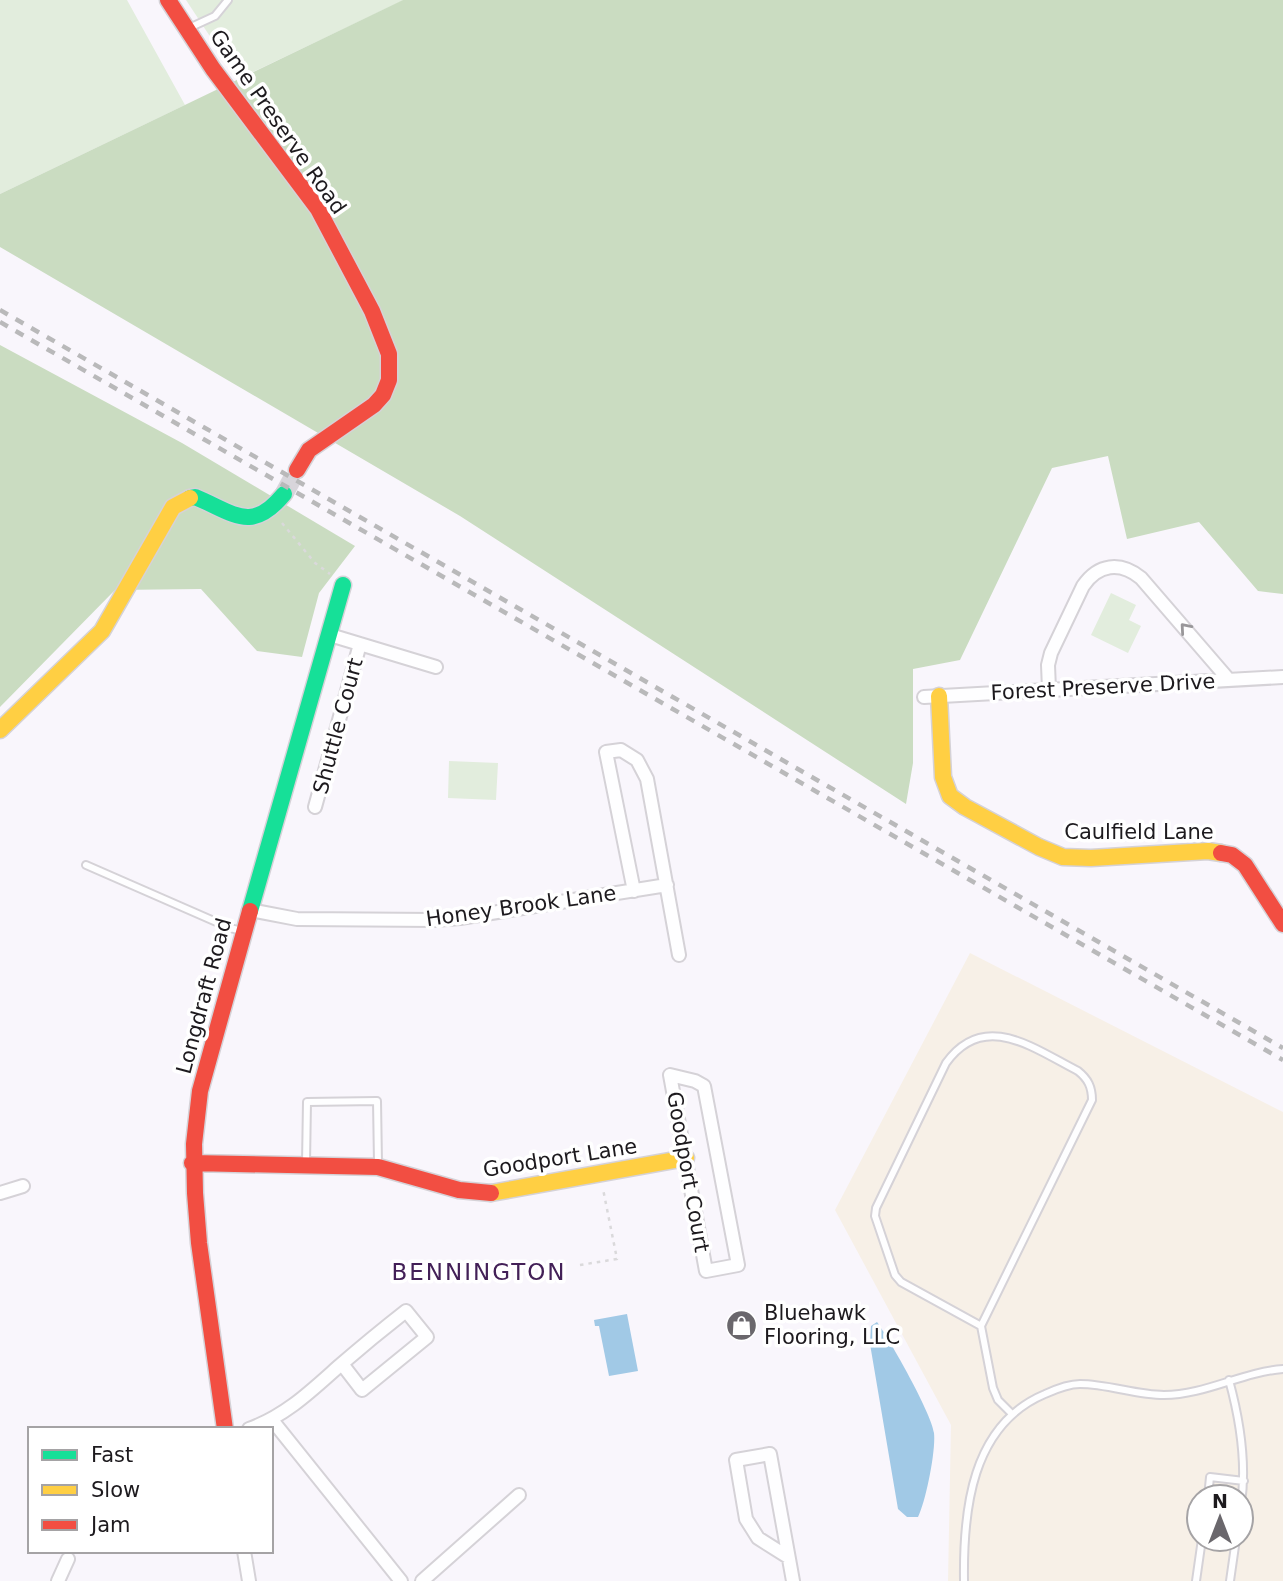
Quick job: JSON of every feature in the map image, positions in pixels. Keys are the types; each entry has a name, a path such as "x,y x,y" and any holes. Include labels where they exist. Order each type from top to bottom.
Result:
{"street":[{"name":"Game Preserve Road","path":"168,0 243,111 318,209 372,312 389,354 389,380 383,395 374,405 309,450 297,470"},
{"path":"0,730 102,631 178,502 195,498 247,518 270,510 284,494"},
{"path":"1049,690 1048,665 1051,653 1083,586 1100,568 1115,566 1129,569 1141,578 1229,680"},
{"name":"Longdraft Road","path":"225,1427 196,1229 193,1140 200,1091 343,585"},
{"path":"330,635 436,667"},
{"name":"Shuttle Court","path":"315,807 360,644"},
{"name":"Forest Preserve Drive","path":"931,697 1283,677"},
{"name":"Caulfield Lane","path":"931,697 943,777 950,796 965,807 1039,848 1063,857 1091,858 1208,851 1232,855 1245,865 1283,924"},
{"path":"634,891 606,752 621,750 637,760 648,779 679,956"},
{"name":"Honey Brook Lane","path":"250,910 297,919 435,920 667,885"},
{"name":"Goodport Court","path":"670,1075 704,1086 738,1265 706,1271 686,1158 670,1075"},
{"name":"Goodport Lane","path":"192,1163 378,1167 468,1193 486,1194 686,1158"},
{"path":"0,1193 23,1186"},
{"path":"254,1427 291,1408 342,1364 405,1311 427,1337 362,1390 342,1364"},
{"path":"272,1420 401,1581"},
{"path":"788,1557 758,1538 746,1519 736,1460 770,1454 793,1581"},
{"path":"422,1581 519,1495"},
{"path":"244,1553 249,1581"},
{"path":"58,1581 68,1559"}],"lane":[{"path":"187,29 215,16 228,0"},
{"path":"86,864 244,932"},
{"path":"981,1326 901,1282 895,1275 875,1216 876,1208 954,1051 979,1037 998,1035 1012,1037 1078,1071 1086,1078 1092,1090 1092,1100 981,1326 993,1388 998,1400 1012,1414"},
{"path":"306,1165 307,1102 377,1101 378,1167"},
{"path":"964,1581 967,1508 975,1475 988,1444 1012,1414 1034,1399 1059,1388 1079,1384 1163,1396 1192,1393 1261,1371 1283,1370"},
{"path":"1209,1483 1210,1477 1244,1481 1238,1415 1229,1380"},
{"path":"1196,1581 1200,1553"},
{"path":"1230,1581 1234,1553"}],"path":[{"path":"270,510 297,538 314,563 343,585"},
{"path":"579,1265 617,1259 600,1173"}],"shaded area":[{"path":"970,953 1283,1112 1283,1581 948,1581 951,1425 835,1210"}],"green space":[{"path":"0,0 127,0 185,105 0,194"},
{"path":"186,0 404,0 238,79"},
{"path":"403,0 1283,0 1283,594 1258,591 1199,522 1127,539 1108,456 1052,468 960,660 913,669 913,763 906,804 460,516 0,247 0,194"},
{"path":"0,345 182,443 355,546 319,593 302,657 257,651 201,589 115,590 0,707"},
{"path":"1111,593 1136,605 1129,620 1141,626 1128,653 1091,635"},
{"path":"449,761 498,763 496,800 448,798"}],"water":[{"path":"627,1314 638,1371 609,1376 599,1326 595,1326 594,1320"},
{"path":"877,1322 919,1394 934,1433 930,1475 918,1517 907,1517 898,1509 870,1344 871,1326"}],"tunnel":[{"path":"284,494 297,470"}],"railway":[{"path":"0,310 1283,1048"},
{"path":"0,322 1283,1060"}],"traffic: fast":[{"path":"190,498 195,497 232,514 252,517 262,514 284,494"},
{"path":"250,911 343,585"}],"traffic: slow":[{"path":"0,730 102,631 173,507 190,498"},
{"path":"939,696 943,777 950,796 965,807 1063,857 1091,858 1208,851 1221,853"},
{"path":"491,1193 686,1158"}],"traffic: jam":[{"path":"168,0 213,69 318,209 372,311 389,354 389,380 383,395 374,405 309,450 297,470"},
{"path":"1221,853 1232,855 1245,865 1283,924"},
{"path":"225,1427 199,1243 194,1144 200,1091 250,911"},
{"path":"192,1163 378,1167 459,1190 491,1193"}],"place":[{"name":"Bluehawk Flooring, LLC","path":"741,1325"}],"district":[{"name":"BENNINGTON","path":"479,1272"}]}
